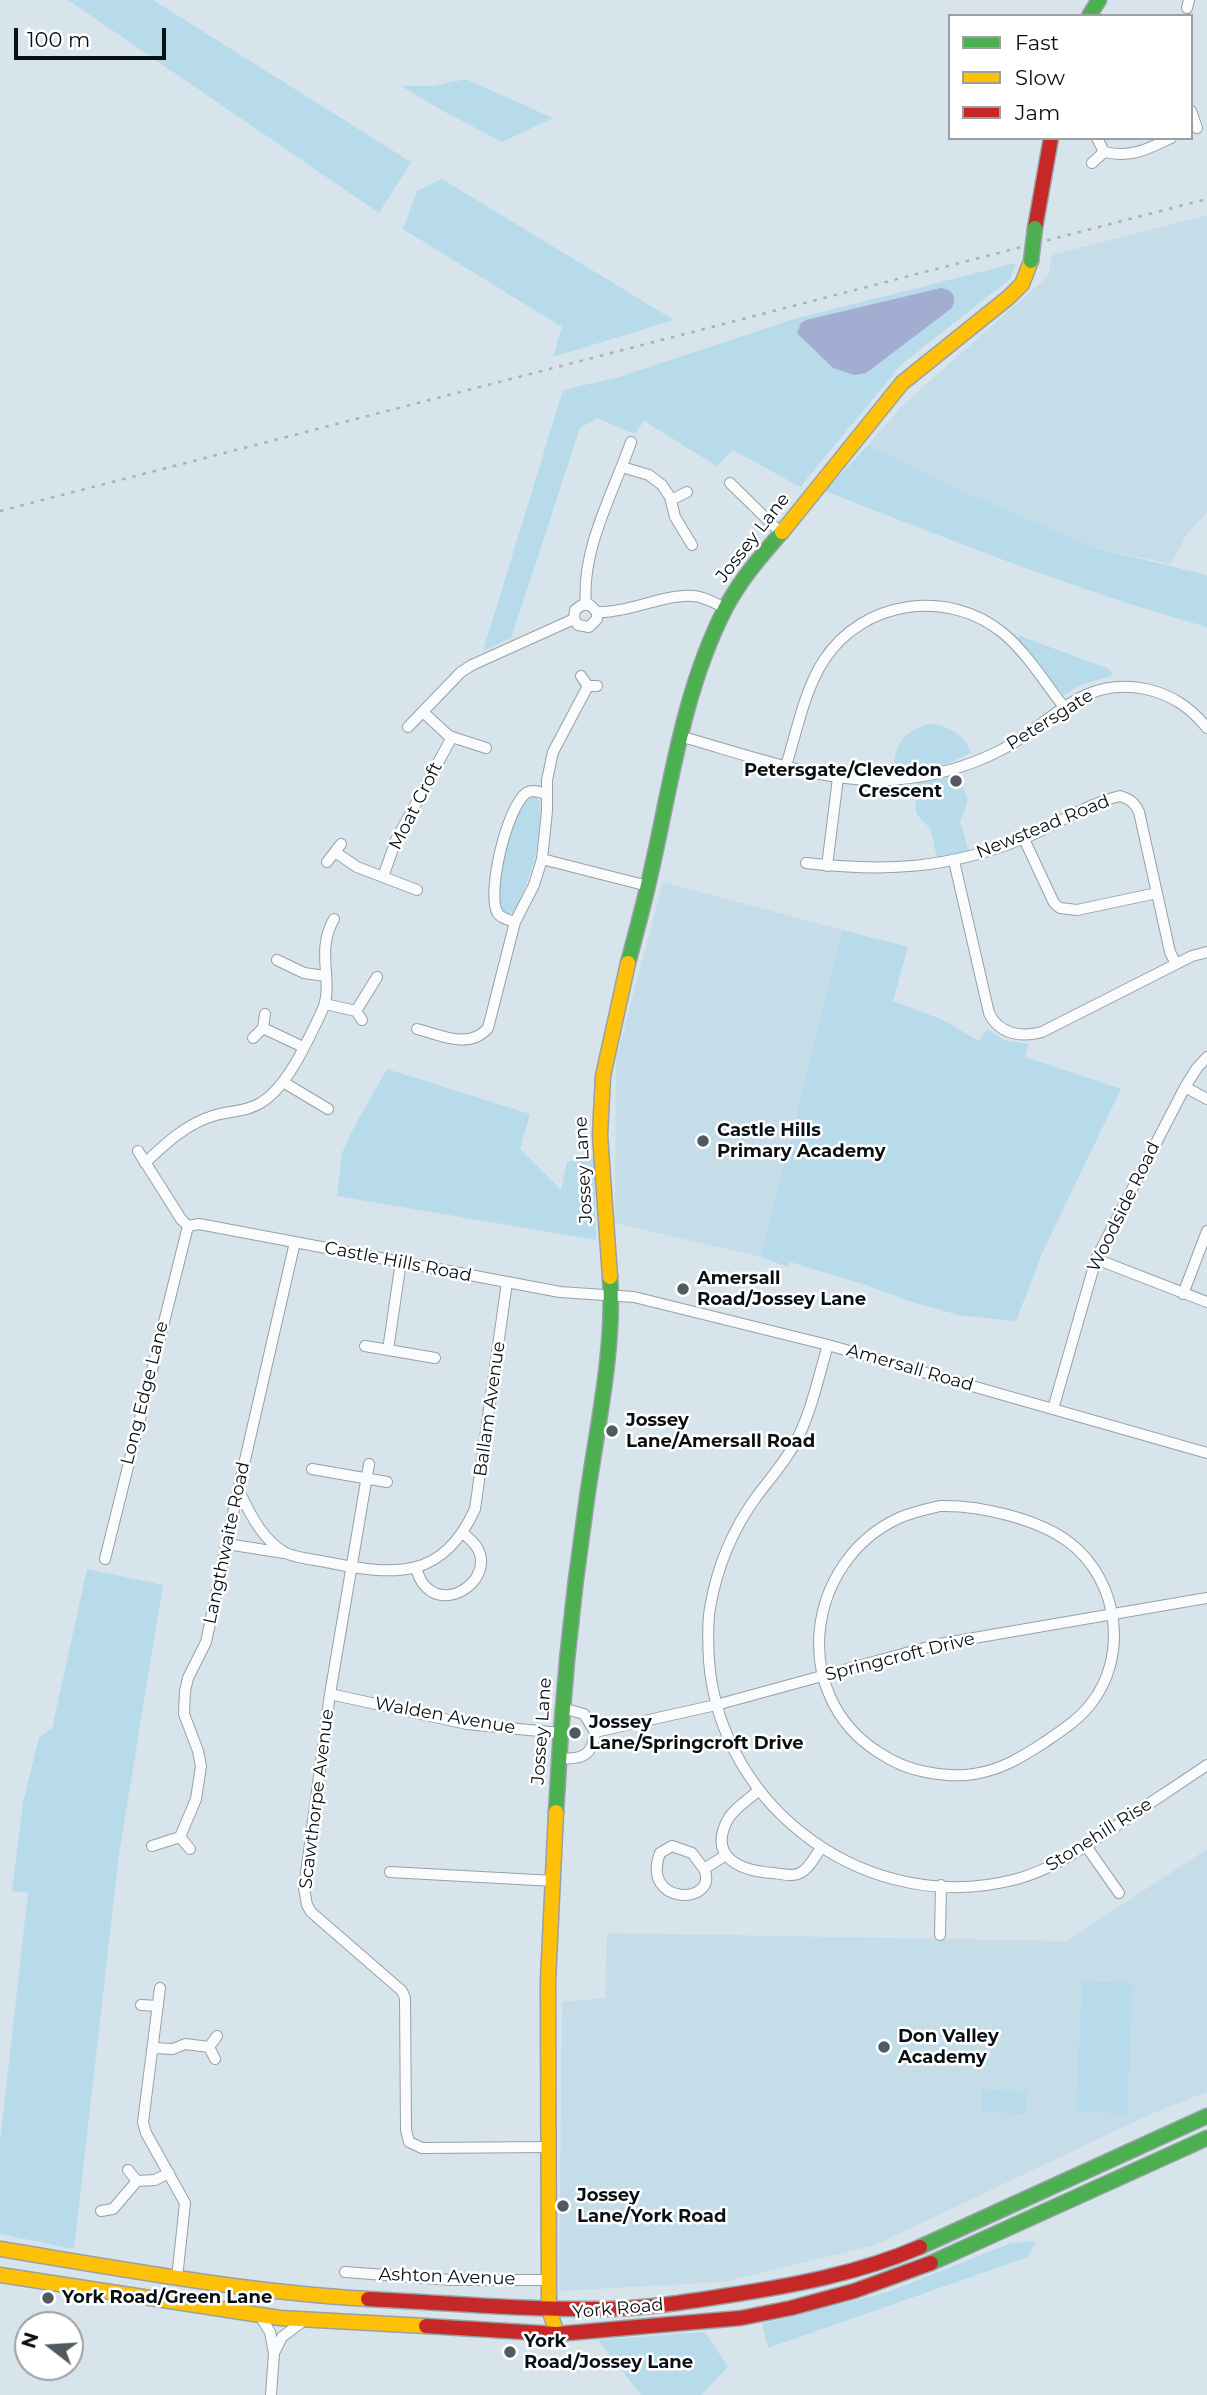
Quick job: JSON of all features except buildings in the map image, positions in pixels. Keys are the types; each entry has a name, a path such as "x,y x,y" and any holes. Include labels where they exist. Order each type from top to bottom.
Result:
{"main road":[{"name":"Jossey Lane","path":"557,2334 549,2309 548,1981 562,1708 575,1581 610,1334 611,1294 601,1171 600,1101 619,997 648,886 679,736 706,652 725,608 750,568 902,383 1022,284 1031,261 1051,140"},
{"name":"York Road","path":"0,2249 300,2295 549,2309 670,2305 738,2296 844,2273 904,2254 1207,2116"},
{"name":"York Road","path":"1,2275 258,2315 557,2334 741,2318 766,2314 866,2287 940,2260 1207,2138"},
{"path":"549,2309 555,2314 579,2319 694,2322"}],"street":[{"path":"1098,140 1104,152"},
{"path":"1104,152 1122,156 1166,140"},
{"path":"1092,163 1104,152"},
{"path":"586,604 588,558 631,442"},
{"path":"622,467 657,480 666,489 675,517 692,545"},
{"path":"730,483 781,533"},
{"path":"671,500 687,492"},
{"path":"597,612 639,607 683,595 704,597 725,608"},
{"path":"408,727 472,664 574,619 578,607 586,604 594,607 597,612 595,624 589,627 583,628 574,619"},
{"path":"786,766 811,683 824,659 858,626 883,613 908,606 951,609 991,624 1016,645 1064,707"},
{"path":"417,1029 458,1040 469,1040 482,1035 492,1020 515,922 534,885 542,859 547,780 553,752 592,686 581,676"},
{"name":"Petersgate","path":"679,736 838,778 893,780 948,771 999,752 1025,737 1064,707 1089,692 1104,687 1142,688 1162,693 1192,710 1207,728"},
{"path":"423,712 452,737 486,748"},
{"name":"Moat Croft","path":"383,877 397,840 452,737"},
{"path":"827,866 838,778"},
{"path":"515,922 501,917 496,910 496,876 502,843 512,814 523,797 533,791 546,794"},
{"name":"Newstead Road","path":"806,863 871,869 954,861 1024,839 1120,796 1135,804 1139,812 1170,952 1176,964"},
{"path":"1024,839 1054,903 1060,908 1077,910 1157,893"},
{"path":"327,862 338,848 357,867 417,890"},
{"path":"542,859 648,886"},
{"path":"954,861 989,1013 1002,1029 1014,1034 1042,1032 1207,951"},
{"path":"145,1163 168,1142 196,1123 263,1102 283,1082 325,1004 324,940 334,919"},
{"path":"276,960 304,973 326,976"},
{"path":"325,1004 359,1016 377,977"},
{"path":"253,1038 263,1028 265,1014"},
{"path":"263,1028 303,1047"},
{"name":"Woodside Road","path":"1053,1409 1096,1259 1185,1087 1207,1057"},
{"path":"283,1082 328,1109"},
{"path":"1185,1087 1207,1099"},
{"path":"138,1151 188,1226"},
{"name":"Castle Hills Road","path":"188,1226 199,1224 560,1292 611,1294"},
{"name":"Long Edge Lane","path":"105,1559 188,1226"},
{"path":"1183,1294 1207,1231"},
{"name":"Langthwaite Road","path":"180,1837 196,1800 201,1766 184,1714 185,1691 188,1678 206,1642 295,1242"},
{"path":"1096,1259 1207,1302"},
{"path":"388,1350 401,1261"},
{"name":"Ballam Avenue","path":"227,1544 352,1567 397,1572 416,1567 443,1553 455,1543 475,1509 508,1282"},
{"name":"Amersall Road","path":"611,1294 634,1297 828,1345 1207,1453"},
{"name":"Stonehill Rise","path":"828,1345 802,1432 744,1515 723,1556 710,1609 708,1635 711,1681 716,1705 729,1740 758,1791 780,1815 821,1848 854,1866 920,1884 969,1886 1016,1879 1039,1872 1086,1846 1207,1765"},
{"path":"366,1346 435,1357"},
{"name":"Scawthorpe Avenue","path":"369,1464 330,1694 305,1897 311,1912 402,1992 405,1998 406,2130 409,2142 422,2148 550,2147"},
{"path":"312,1469 387,1482"},
{"path":"237,1495 242,1497 255,1523 285,1553"},
{"path":"940,1506 976,1508 1039,1525 1054,1532 1086,1559 1107,1591 1112,1615 1112,1656 1106,1677 1090,1705 1066,1727 1007,1766 971,1775 941,1775 920,1771 889,1759 871,1748 850,1727 834,1704 818,1645 828,1593 843,1564 862,1542 902,1516 940,1506"},
{"path":"416,1567 424,1586 436,1593 449,1595 464,1590 474,1581 481,1564 478,1549 463,1533"},
{"name":"Springcroft Drive","path":"596,1731 716,1705 939,1644 1207,1598"},
{"name":"Walden Avenue","path":"330,1694 467,1724 561,1733"},
{"path":"559,1758 577,1759 585,1755 590,1750 596,1731 584,1714 562,1708"},
{"path":"758,1791 726,1822 722,1840 726,1855 734,1864 754,1872 796,1875 806,1869 821,1848"},
{"path":"152,1846 180,1837 190,1849"},
{"path":"672,1846 692,1853 704,1869 707,1875 706,1884 700,1892 692,1895 673,1893 662,1886 655,1871 660,1853 672,1846"},
{"path":"1086,1846 1119,1893"},
{"path":"704,1869 726,1855"},
{"path":"390,1872 554,1881"},
{"path":"940,1935 941,1885"},
{"path":"160,1988 143,2122 146,2133 185,2203 177,2278"},
{"path":"141,2005 158,2006"},
{"path":"209,2047 217,2036"},
{"path":"153,2048 173,2049 185,2044 209,2047"},
{"path":"209,2047 215,2059"},
{"path":"128,2170 137,2181"},
{"path":"101,2211 113,2209 137,2181 155,2180 169,2173"},
{"name":"Ashton Avenue","path":"345,2272 451,2280 550,2280"},
{"path":"258,2315 271,2332 274,2353 271,2395"},
{"path":"274,2353 282,2337 299,2323 310,2319"}],"shaded area":[{"path":"68,0 153,0 411,162 379,213"},
{"path":"466,79 553,118 502,142 401,86 433,86"},
{"path":"442,179 674,320 553,357 562,327 403,229 417,191"},
{"path":"1207,215 1207,512 1187,534 1171,564 1101,549 976,497 868,445 905,403 1048,276 1052,255"},
{"path":"1016,263 1010,279 902,364 800,487 733,450 717,466 644,421 635,434 597,418 580,428 511,638 483,651 563,390 619,377 794,319"},
{"path":"941,288 953,294 952,308 866,373 854,375 833,368 797,333 801,323 806,320"},
{"path":"868,445 976,497 1100,549 1207,575 1207,627 1062,581 825,491"},
{"path":"1020,636 1109,669 1113,674 1080,685 1063,696 1017,638"},
{"path":"928,724 942,726 960,736 971,753 935,769 892,775 897,749 904,737"},
{"path":"958,773 968,800 960,822 969,851 937,858 931,830 916,813 915,783"},
{"path":"530,795 540,802 538,845 526,885 514,912 504,915 499,887 508,833 526,797"},
{"name":"Castle Hills Primary Academy","path":"663,882 843,930 761,1257 615,1223 616,1060"},
{"path":"843,930 908,947 893,1001 943,1020 979,1041 987,1029 1005,1040 1028,1044 1025,1057 1121,1089 1044,1249 1016,1321 958,1315 790,1262 788,1267 761,1257"},
{"path":"387,1069 530,1114 520,1149 561,1190 567,1162 594,1157 596,1240 337,1196 342,1153"},
{"path":"87,1569 163,1585 119,1854 74,2249 0,2234 0,2142 28,1893 12,1891 23,1803 39,1737 52,1729"},
{"name":"Don Valley Academy","path":"1207,1849 1207,2092 1153,2113 875,2245 724,2282 559,2291 562,2002 605,1998 607,1933 1067,1941"},
{"path":"1082,1981 1133,1983 1127,2114 1076,2111"},
{"path":"982,2089 1027,2092 1026,2114 981,2112"},
{"path":"1036,2241 1028,2257 768,2348 762,2324 888,2292 1011,2243"},
{"path":"705,2332 728,2367 701,2395 641,2395 598,2340"}],"railway":[{"path":"0,511 1207,199"}],"traffic: fast":[{"path":"1090,14 1099,0"},
{"path":"1031,261 1035,228"},
{"path":"628,963 678,745 698,675 731,598 782,532"},
{"path":"556,1812 571,1620 610,1333 610,1277"},
{"path":"920,2247 1207,2116"},
{"path":"931,2263 1207,2138"}],"traffic: slow":[{"path":"782,532 902,383 1009,297 1022,284 1031,261"},
{"path":"610,1277 600,1135 603,1076 628,963"},
{"path":"556,1812 548,1981 549,2309 557,2334"},
{"path":"0,2249 230,2285 368,2299"},
{"path":"0,2275 280,2318 426,2326"}],"traffic: jam":[{"path":"1035,228 1051,140"},
{"path":"368,2299 548,2308 608,2309 652,2306 824,2278 872,2265 920,2247"},
{"path":"426,2326 557,2334 741,2318 854,2291 931,2263"}],"place":[{"name":"Petersgate/Clevedon Crescent","path":"956,781"},
{"name":"Castle Hills Primary Academy","path":"703,1141"},
{"name":"Amersall Road/Jossey Lane","path":"683,1289"},
{"name":"Jossey Lane/Amersall Road","path":"612,1431"},
{"name":"Jossey Lane/Springcroft Drive","path":"575,1733"},
{"name":"Don Valley Academy","path":"884,2047"},
{"name":"Jossey Lane/York Road","path":"563,2206"},
{"name":"York Road/Green Lane","path":"48,2298"},
{"name":"York Road/Jossey Lane","path":"510,2352"}]}
